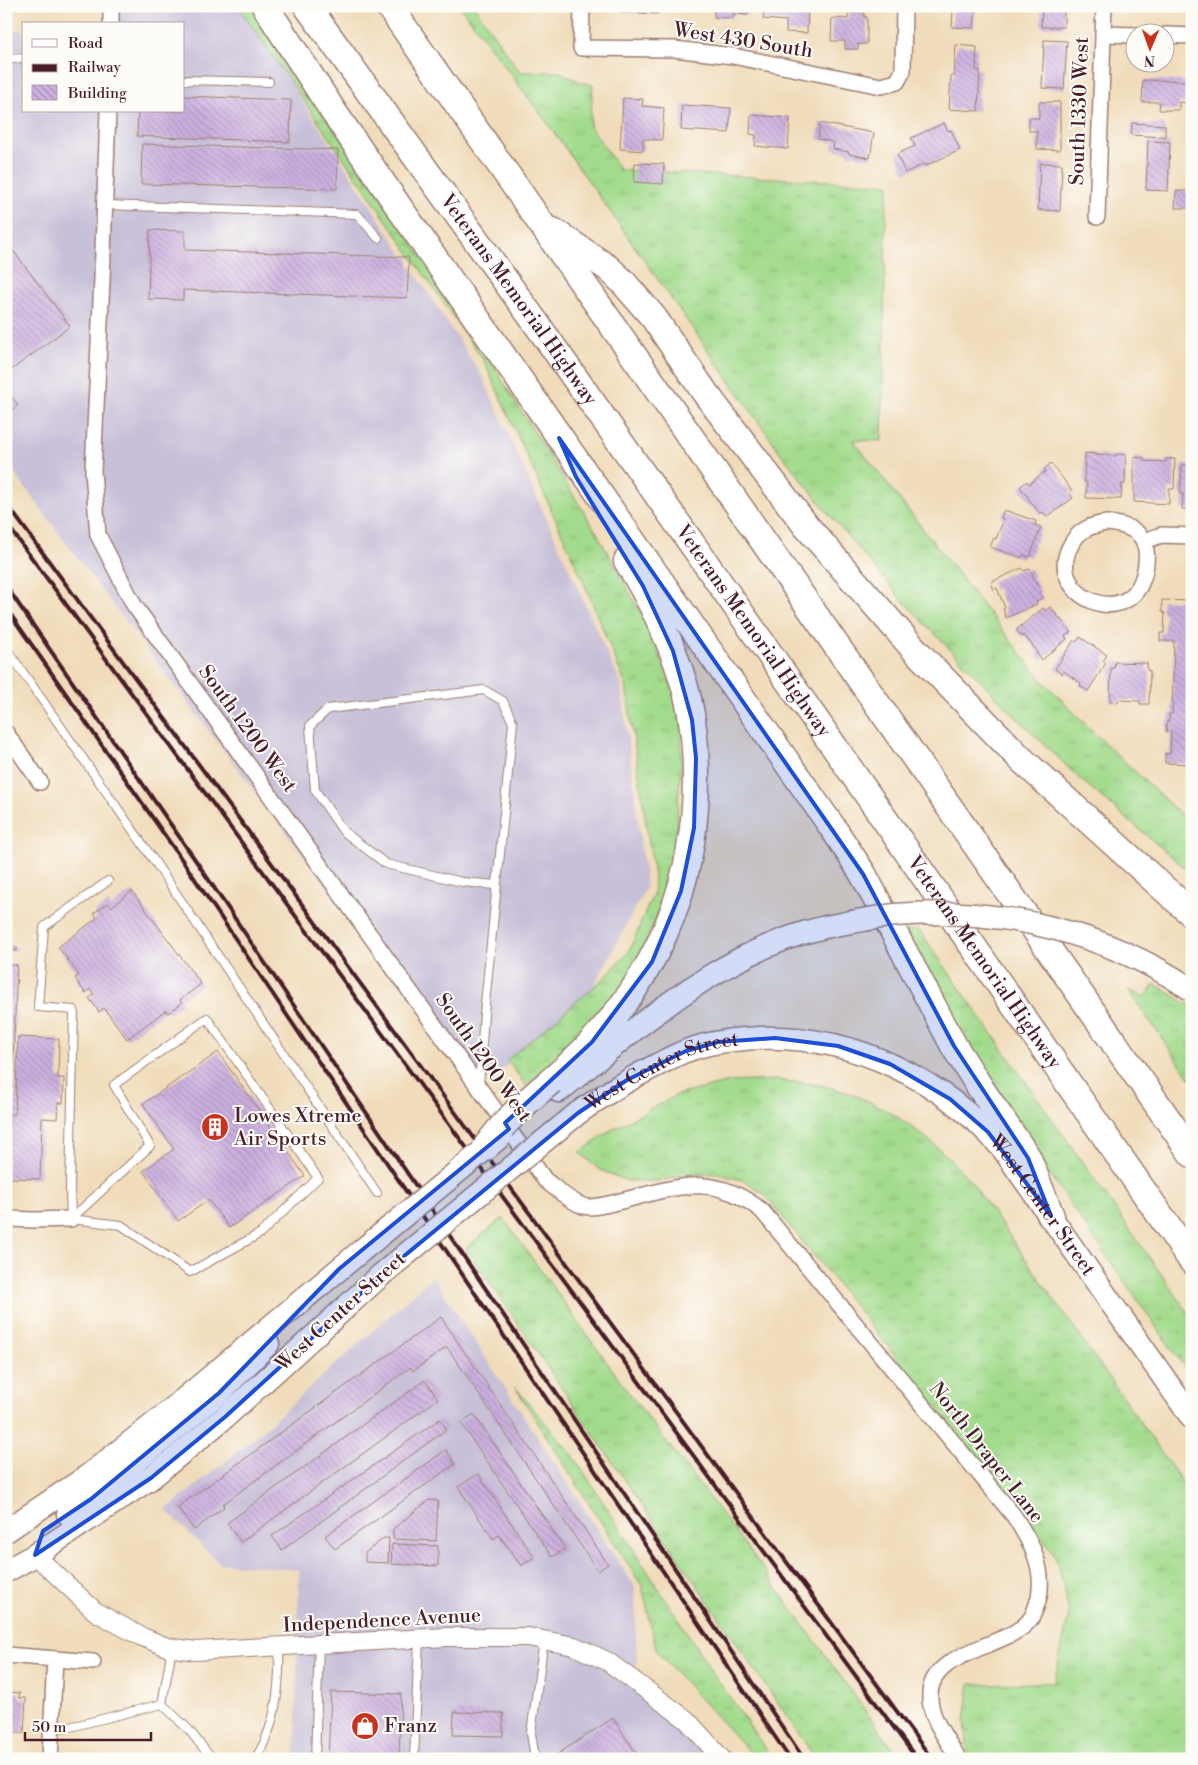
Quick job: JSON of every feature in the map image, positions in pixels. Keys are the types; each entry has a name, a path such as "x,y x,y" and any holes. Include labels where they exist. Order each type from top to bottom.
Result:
{"highway":[{"path":"265,6 333,112 806,788 858,867 954,1046 1028,1158 1051,1216"},
{"name":"Veterans Memorial Highway","path":"307,6 541,330 764,645 1192,1261"},
{"path":"389,6 1192,1154"},
{"path":"542,224 608,268 629,288 654,318 706,394 807,527 915,650 1022,760 1192,914"},
{"path":"486,1147 495,1134 521,1107 555,1086 616,1014 652,962 666,932 681,891 689,858 696,794 696,758 692,720 685,686 673,651 655,609 576,477 560,438"}],"main road":[{"name":"West Center Street","path":"555,1086 703,979 753,952 805,933 846,923 894,915 958,914 1002,918 1058,929 1130,955 1192,990"},
{"name":"West Center Street","path":"6,1571 151,1478 225,1417 381,1275 602,1096 627,1080 686,1051 718,1042 775,1038 810,1041 867,1054 911,1075 944,1095 968,1113 1003,1149 1192,1418"},
{"name":"West Center Street","path":"6,1531 85,1478 160,1419 486,1147"},
{"path":"6,1552 35,1554 37,1539 43,1531 91,1499 219,1392 257,1357 339,1269"}],"street":[{"path":"111,6 111,22"},
{"name":"West 430 South","path":"582,6 581,48 674,49 733,56 881,86 897,82 903,71 904,6"},
{"name":"South 1330 West","path":"1097,216 1104,6"},
{"path":"1103,34 1126,35"},
{"path":"1176,35 1192,36"},
{"name":"South 1200 West","path":"108,112 93,471 98,535 134,605 545,1180 562,1194 585,1206 607,1204 672,1188 702,1184 725,1189 747,1199 762,1211 863,1333"},
{"path":"1098,524 1122,524 1138,532 1145,541 1146,559 1143,579 1134,594 1127,599 1110,605 1092,602 1076,591 1071,583 1066,564 1067,554 1075,537 1082,531 1098,524"},
{"path":"1145,541 1160,535 1192,536"},
{"path":"6,733 40,782"},
{"path":"6,1219 71,1219"},
{"name":"North Draper Lane","path":"863,1333 1014,1516 1029,1539 1039,1564 1040,1589 1037,1605 1029,1621 1017,1631 961,1656 940,1672 932,1684 930,1697 934,1714 945,1737 959,1759"},
{"name":"Independence Avenue","path":"35,1554 96,1612 140,1636 172,1648 196,1651 419,1639 528,1637 574,1646 607,1661 687,1720 722,1759"},
{"path":"6,1655 93,1662"},
{"path":"50,1759 54,1659"}],"lane":[{"path":"6,62 13,58 22,58"},
{"path":"185,80 269,82"},
{"path":"105,206 357,214 378,238"},
{"path":"6,648 155,862 377,1193"},
{"path":"479,1086 496,885 513,723 503,701 484,690 328,709 310,726 315,790 343,831 386,864 462,882 496,885"},
{"path":"71,1219 74,1010 38,1007 44,927 108,881"},
{"path":"207,1018 318,1178 260,1233 190,1272 121,1225 71,1219 150,1146 114,1085 207,1018"},
{"path":"414,1759 419,1639"},
{"path":"535,1759 531,1733 544,1640"},
{"path":"315,1759 319,1645"},
{"path":"255,1759 266,1738 275,1705 280,1676 279,1647"},
{"path":"162,1704 172,1648"},
{"path":"51,1728 70,1727 162,1704"},
{"path":"162,1704 189,1730 212,1759"}],"highlighted area":[{"path":"559,438 863,874 954,1046 1028,1158 1051,1216 988,1132 950,1099 890,1064 838,1046 775,1038 718,1042 686,1051 627,1080 578,1113 381,1275 225,1417 151,1478 35,1555 43,1531 91,1499 219,1393 339,1269 509,1129 505,1123 592,1042 652,962 681,891 694,828 696,758 692,720 673,651 643,586 576,477"}],"shaded area":[{"path":"111,6 240,6 482,376 621,684 646,887 582,1009 479,1086 6,462 6,30 22,31 22,112 185,112 185,22 111,22"},
{"path":"433,1277 635,1587 637,1683 718,1759 295,1759 299,1570 219,1563 166,1510 253,1439"}],"green space":[{"path":"238,6 254,6 477,340 597,533 648,626 669,679 682,725 677,820 670,880 639,958 619,992 589,1028 526,1086 507,1060 601,981 629,952 653,894 654,877 626,686 582,578 484,361"},
{"path":"460,6 474,6 520,72 560,72 580,82 593,85 590,126 620,170 889,184 886,211 882,441 853,440 1040,678 1094,733 1192,825 1192,874 1080,779 1012,713 903,601 829,514 782,455 553,131"},
{"path":"919,930 1192,1318 1192,1378 1029,1145 973,1059 905,931"},
{"path":"1155,984 1192,1007 1192,1081 1128,990 1145,997"},
{"path":"775,1080 825,1086 872,1103 910,1126 959,1168 973,1184 1192,1496 1192,1759 971,1759 968,1755 965,1720 970,1684 1054,1683 1069,1614 1062,1579 1053,1551 765,1195 745,1181 719,1174 686,1174 662,1181 627,1181 600,1170 580,1153 609,1131 677,1095 730,1082"},
{"path":"503,1218 629,1393 753,1555 900,1759 816,1759 466,1248"},
{"path":"515,1387 574,1457 709,1667 772,1759 756,1759 657,1652 642,1586"}],"building":[{"path":"623,6 658,6 658,14 623,12"},
{"path":"714,6 748,6 748,15 733,14 733,18 714,17"},
{"path":"764,6 808,6 807,33 786,32 786,21 763,19"},
{"path":"849,6 865,6 864,17 867,17 867,44 858,44 858,49 845,49 845,41 831,41 832,18 848,19"},
{"path":"950,6 976,6 974,28 952,27 953,9 950,9"},
{"path":"1042,6 1064,6 1064,27 1041,27"},
{"path":"1044,40 1067,41 1064,89 1042,88"},
{"path":"956,45 977,47 976,70 980,70 978,111 949,109 951,76 954,76"},
{"path":"1143,80 1189,81 1189,103 1179,102 1179,110 1159,110 1160,102 1142,102"},
{"path":"185,96 291,100 290,142 137,136 138,112 185,112"},
{"path":"623,98 643,99 642,106 664,108 662,140 643,139 643,151 620,149"},
{"path":"1039,102 1060,102 1060,150 1037,149 1037,131 1029,131 1029,118 1039,118"},
{"path":"682,105 731,108 729,133 681,130"},
{"path":"751,115 790,118 788,149 755,146 756,135 750,134"},
{"path":"820,123 874,133 870,158 833,149 834,142 818,139"},
{"path":"944,123 948,131 951,130 960,150 905,173 897,154 915,146 911,138"},
{"path":"1132,123 1165,125 1165,137 1131,135"},
{"path":"1148,141 1170,142 1168,191 1146,190"},
{"path":"142,144 338,150 337,189 141,184"},
{"path":"635,163 664,164 663,184 634,182"},
{"path":"1040,163 1062,164 1060,211 1038,210"},
{"path":"1176,191 1192,191 1192,208 1175,208"},
{"path":"150,230 185,231 185,250 409,257 407,298 183,290 183,300 148,299"},
{"path":"6,241 70,326 6,374"},
{"path":"6,390 18,405 6,414"},
{"path":"1085,453 1126,455 1125,484 1122,484 1121,499 1086,498 1087,482 1084,482"},
{"path":"1134,457 1144,458 1144,461 1166,462 1166,459 1175,459 1174,489 1169,489 1169,504 1134,502"},
{"path":"1051,463 1072,491 1069,493 1073,498 1047,517 1043,512 1040,514 1020,487 1027,481 1029,484 1046,471 1044,469"},
{"path":"1182,465 1192,465 1192,510 1182,509 1183,494 1180,494"},
{"path":"1004,510 1036,521 1035,525 1041,527 1030,557 1023,555 1022,558 990,547 994,538 996,539 1004,519 1001,518"},
{"path":"1022,568 1024,571 1030,569 1043,598 1036,601 1037,604 1006,618 1003,609 1005,608 997,588 994,590 991,582"},
{"path":"1162,600 1192,601 1192,764 1165,763 1165,753 1170,754 1171,732 1166,732 1169,714 1172,714 1174,641 1160,641 1160,633 1164,633 1165,613 1162,612"},
{"path":"1050,607 1071,632 1065,636 1067,639 1042,660 1024,635 1022,637 1016,630 1043,608 1045,611"},
{"path":"1080,637 1107,655 1103,661 1106,663 1088,691 1080,686 1081,683 1063,671 1062,674 1055,669 1074,640 1076,642"},
{"path":"1115,662 1147,663 1147,670 1150,671 1149,704 1140,704 1140,701 1118,700 1118,703 1110,702 1111,668 1114,668"},
{"path":"132,891 201,984 180,1000 182,1003 168,1013 166,1010 127,1039 104,1008 99,1012 89,998 94,994 90,989 85,993 75,978 79,975 58,947 97,918 94,913 108,903 111,907"},
{"path":"6,946 17,947 17,951 6,950"},
{"path":"6,965 17,965 12,1088 6,1088"},
{"path":"18,1037 59,1039 58,1078 64,1078 63,1103 58,1103 57,1119 42,1118 40,1179 7,1178 9,1114 15,1114"},
{"name":"Lowes Xtreme Air Sports","path":"218,1052 305,1176 229,1228 209,1200 178,1221 143,1171 174,1149 143,1104"},
{"path":"441,1317 608,1564 598,1571 447,1347 413,1371 411,1367 223,1504 224,1507 194,1530 178,1507"},
{"path":"425,1380 438,1399 241,1542 227,1523"},
{"path":"474,1414 565,1549 552,1557 461,1423"},
{"path":"440,1419 447,1429 282,1550 272,1536"},
{"path":"446,1450 455,1464 335,1549 325,1536"},
{"path":"478,1474 534,1557 521,1566 499,1535 493,1539 458,1487"},
{"path":"429,1500 438,1501 436,1541 393,1539 393,1529"},
{"path":"384,1538 389,1538 388,1563 365,1562 365,1553"},
{"path":"392,1544 438,1546 438,1566 391,1564"},
{"path":"8,1692 20,1693 19,1698 26,1698 24,1733 6,1733 6,1696 8,1696"},
{"name":"Franz","path":"331,1692 401,1694 399,1759 328,1759"},
{"path":"454,1712 503,1713 503,1736 453,1735"},
{"path":"613,1718 640,1759 550,1759"}],"railway":[{"path":"6,503 932,1759"},
{"path":"6,523 917,1759"},
{"path":"6,586 196,861 804,1759"},
{"path":"6,608 180,857 790,1759"}],"place":[{"name":"Lowes Xtreme Air Sports","path":"215,1127"},
{"name":"Franz","path":"365,1726"}]}
